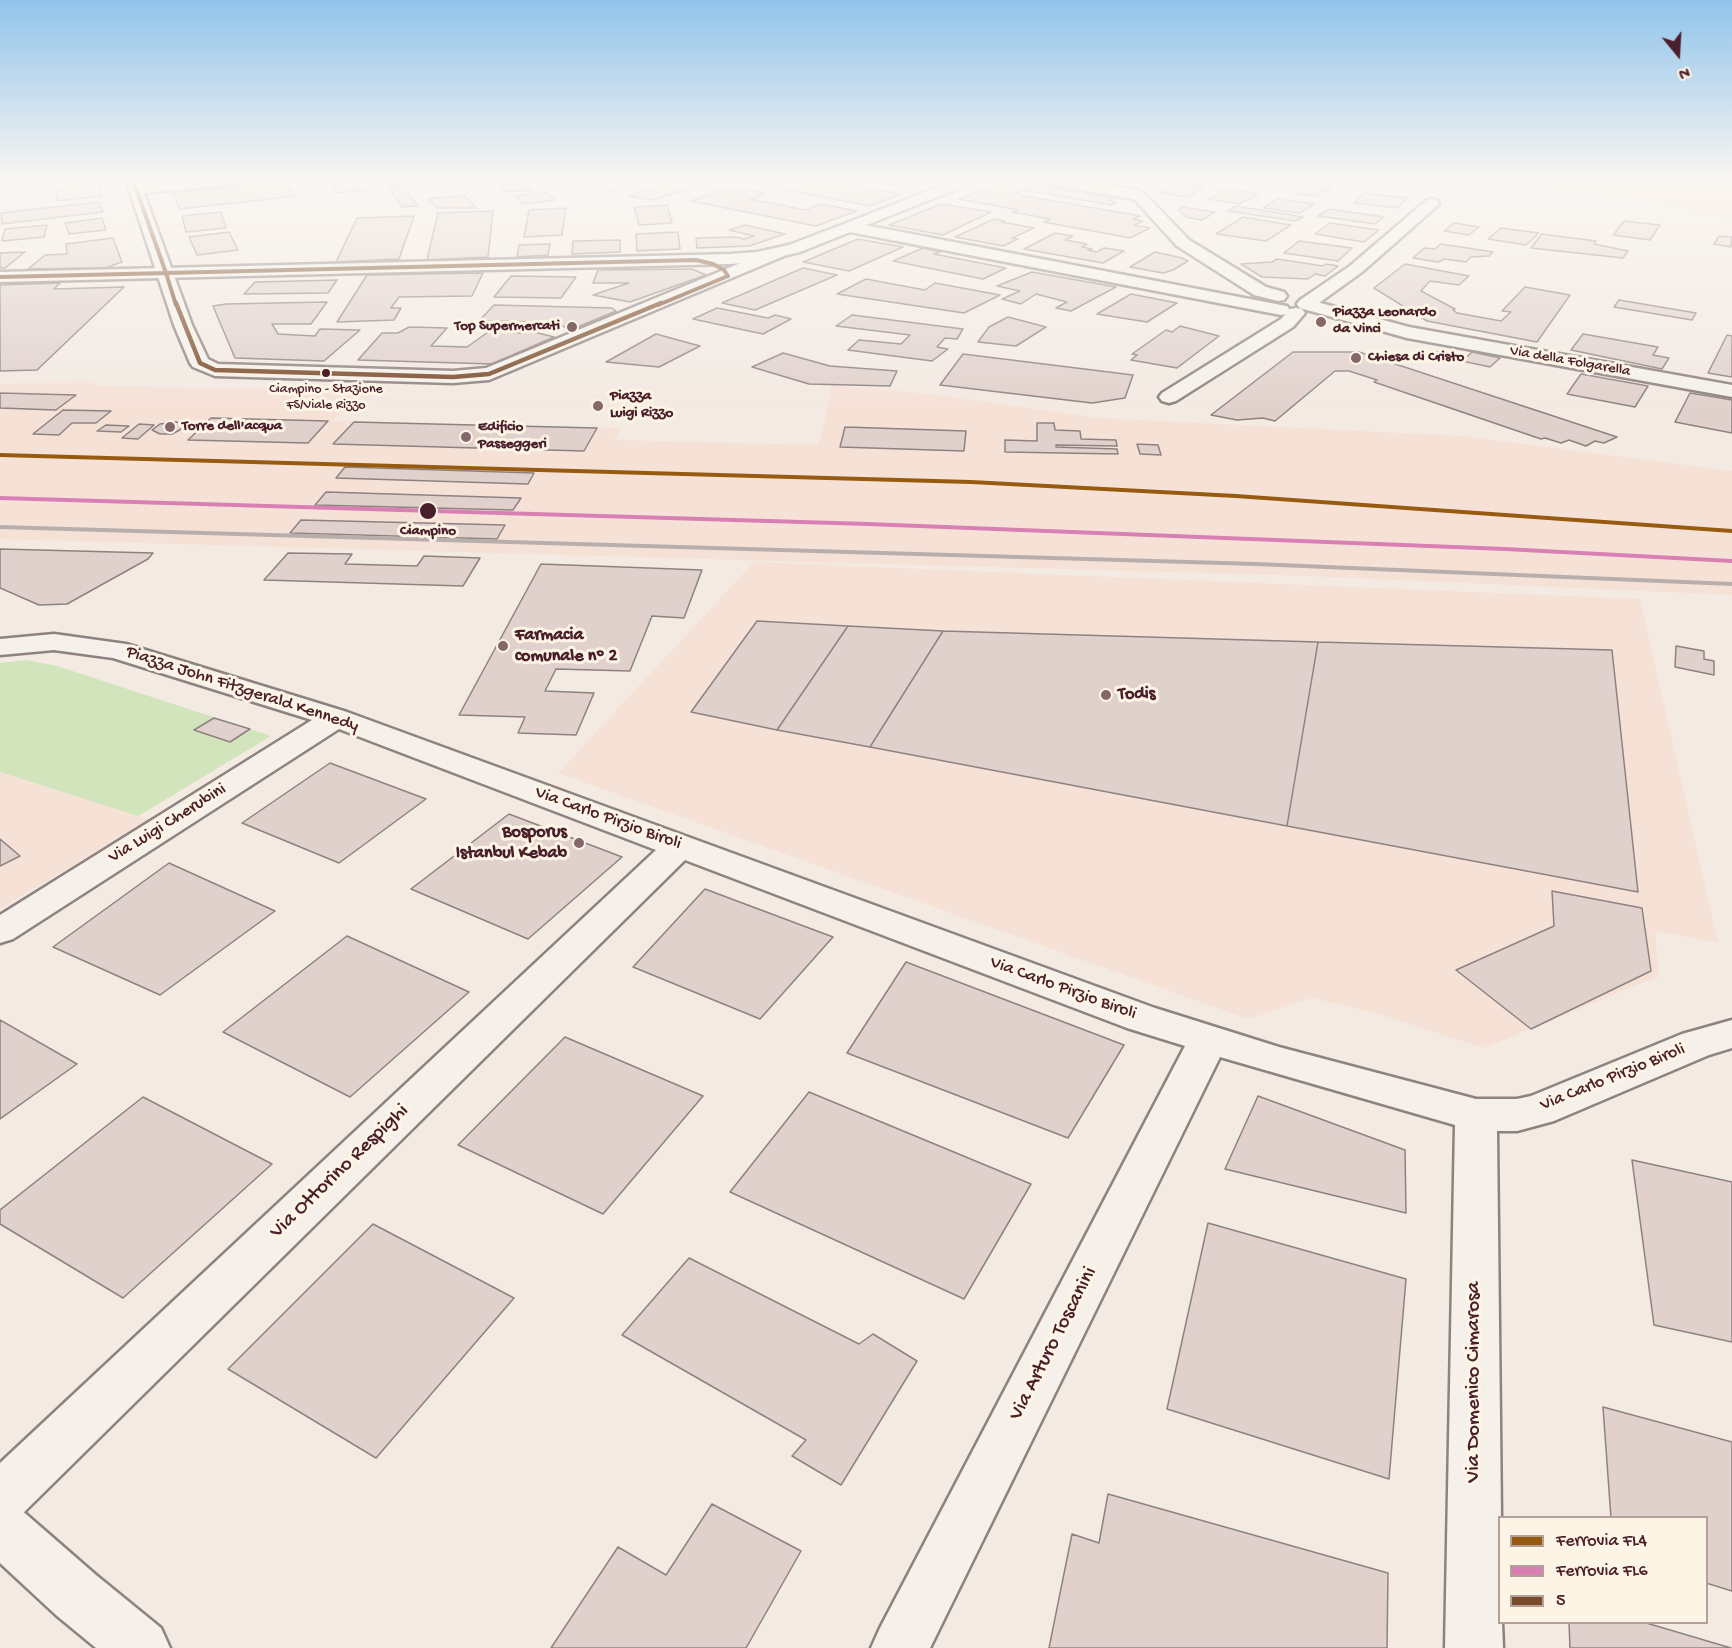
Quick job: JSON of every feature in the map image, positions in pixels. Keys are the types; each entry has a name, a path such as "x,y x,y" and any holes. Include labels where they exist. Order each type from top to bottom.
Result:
{"street":[{"path":"160,257 183,325 200,363 208,368 453,377 479,376 499,372 770,257"},
{"path":"0,277 696,260 732,257"},
{"path":"1005,257 1234,301 1296,308"},
{"path":"1205,257 1260,291 1296,308"},
{"path":"1169,397 1287,322 1296,308 1341,280 1368,257"},
{"path":"696,260 713,264 724,270 728,276"},
{"path":"1234,301 1256,297 1260,291"},
{"name":"Via della Folgarella","path":"1296,308 1407,332 1732,391"},
{"name":"Piazza John Fitzgerald Kennedy","path":"0,646 41,643 78,644 146,658 336,718 404,743"},
{"name":"Via Luigi Cherubini","path":"0,931 336,718"},
{"name":"Via Carlo Pirzio Biroli","path":"404,743 1208,1041 1476,1115 1517,1115 1539,1110 1696,1044 1732,1035"},
{"name":"Via Ottorino Respighi","path":"0,1499 681,846"},
{"name":"Via Arturo Toscanini","path":"900,1648 1208,1041"},
{"name":"Via Domenico Cimarosa","path":"1474,1648 1476,1115"},
{"path":"0,1527 141,1648"}],"shaded area":[{"path":"87,382 102,386 378,391 370,398 355,398 333,421 621,428 614,440 818,445 825,422 831,385 938,395 1099,418 1462,436 1732,471 1732,595 1309,576 0,539 0,384"},
{"path":"754,562 1640,599 1718,943 1655,931 1659,976 1484,1048 1379,1014 1312,998 1248,1019 558,773"},
{"path":"0,772 138,816 148,820 0,909"}],"green space":[{"path":"27,660 57,666 271,736 138,816 0,772 0,663"}],"building":[{"path":"0,257 19,257 5,268 0,268"},
{"path":"43,257 120,257 122,262 105,268 28,269"},
{"path":"338,257 400,257 399,259 336,262"},
{"path":"428,257 488,257 488,257 427,260"},
{"path":"815,257 881,257 849,271 803,262"},
{"path":"902,257 949,257 1006,268 983,279 893,261"},
{"path":"1069,257 1114,257 1103,263"},
{"path":"1147,257 1177,257 1188,261 1163,273 1130,267"},
{"path":"1310,257 1342,257 1338,261"},
{"path":"1473,257 1466,262 1445,259 1438,262 1413,258"},
{"path":"1277,259 1338,266 1325,276 1315,274 1308,279 1262,277 1241,264 1272,262"},
{"path":"1405,264 1469,276 1459,285 1430,281 1421,291 1455,309 1453,310 1457,313 1501,321 1511,312 1502,311 1525,287 1570,295 1537,342 1427,321 1374,288"},
{"path":"803,268 837,275 755,310 722,303"},
{"path":"692,269 706,275 630,302 593,295 629,283 593,283 598,270"},
{"path":"1032,272 1116,287 1071,311 1056,308 1067,302 1036,294 1021,304 1002,299 1020,291 997,286"},
{"path":"483,273 472,296 399,297 391,308 401,308 394,320 337,322 367,275"},
{"path":"511,276 576,277 561,298 494,297"},
{"path":"866,279 925,290 935,283 1000,295 964,313 837,294"},
{"path":"337,280 328,293 244,294 255,282"},
{"path":"60,283 54,289 124,287 37,370 0,371 0,285"},
{"path":"1131,294 1177,303 1147,322 1097,314"},
{"path":"1619,300 1696,313 1692,320 1614,307"},
{"path":"327,302 311,324 272,324 278,334 315,336 320,329 360,330 324,361 235,358 213,306 226,304"},
{"path":"494,305 612,308 616,311 573,329 546,322 479,321"},
{"path":"717,308 768,318 775,315 791,319 763,334 693,319"},
{"path":"852,315 963,329 957,339 945,338 937,347 948,349 932,361 848,350 859,340 901,344 910,335 836,326"},
{"path":"1008,317 1046,327 1016,346 978,342 989,327"},
{"path":"1180,326 1219,336 1177,368 1131,360 1137,355 1132,354 1166,330 1172,332"},
{"path":"409,327 447,328 431,346 467,347 491,330 520,333 530,331 554,337 492,364 358,360 382,333 398,333"},
{"path":"656,334 700,346 659,367 606,362"},
{"path":"1583,334 1658,347 1653,355 1669,358 1662,369 1571,350"},
{"path":"1727,335 1732,336 1732,377 1708,373"},
{"path":"1442,351 1461,358 1447,361 1428,354"},
{"path":"1293,352 1359,352 1617,437 1604,443 1595,441 1586,446 1569,440 1561,443 1541,439 1374,382 1377,380 1349,371 1335,371 1275,421 1263,418 1237,420 1211,415"},
{"path":"1472,352 1500,358 1490,367 1462,361"},
{"path":"783,353 830,366 897,371 890,386 809,384 752,367"},
{"path":"963,354 1133,375 1125,398 1092,403 940,385"},
{"path":"1581,374 1648,386 1635,407 1567,394"},
{"path":"0,393 76,395 56,410 0,408"},
{"path":"1690,393 1732,400 1732,433 1675,422"},
{"path":"63,410 111,411 96,423 72,423 59,435 33,434"},
{"path":"211,418 328,421 308,443 188,440"},
{"name":"Torre dell'acqua","path":"176,422 187,426 172,434 160,434 152,430 160,424"},
{"name":"Edificio Passeggeri","path":"354,422 597,428 584,451 333,444"},
{"path":"1037,423 1054,423 1055,430 1080,431 1081,439 1116,440 1117,446 1056,445 1056,447 1117,449 1118,454 1005,452 1005,440 1037,441"},
{"path":"139,424 154,425 138,439 122,438"},
{"path":"106,425 129,426 121,432 97,431"},
{"path":"845,427 966,431 964,451 840,447"},
{"path":"1137,444 1158,445 1161,455 1140,454"},
{"path":"345,467 534,473 528,484 336,478"},
{"path":"326,492 521,498 513,510 315,505"},
{"path":"301,520 505,525 497,539 290,533"},
{"path":"0,549 153,553 148,559 67,604 39,605 0,588"},
{"path":"288,553 352,554 345,564 417,566 424,556 480,558 463,586 264,580"},
{"path":"541,564 702,570 684,618 652,616 630,671 556,669 545,691 594,693 576,735 518,733 525,717 459,715"},
{"path":"757,621 848,626 777,730 691,712"},
{"path":"848,626 943,631 870,747 777,730"},
{"name":"Todis","path":"943,631 1318,642 1287,826 870,747"},
{"path":"1318,642 1612,650 1638,892 1287,826"},
{"path":"1676,646 1704,651 1704,659 1714,661 1714,675 1675,667"},
{"path":"214,718 250,729 230,742 194,730"},
{"path":"330,763 426,799 339,863 242,823"},
{"path":"509,814 622,857 528,939 411,889"},
{"path":"0,839 20,856 0,866"},
{"path":"169,863 275,911 160,995 53,947"},
{"path":"705,889 833,937 760,1019 633,967"},
{"path":"1552,891 1642,908 1651,971 1531,1029 1456,970 1554,926"},
{"path":"347,936 469,992 350,1097 223,1032"},
{"path":"906,962 1124,1045 1068,1138 847,1053"},
{"path":"0,1020 77,1064 0,1119"},
{"path":"565,1037 703,1096 603,1214 458,1145"},
{"path":"809,1092 1031,1184 964,1299 730,1192"},
{"path":"1258,1096 1405,1150 1406,1213 1225,1169"},
{"path":"143,1097 272,1164 123,1298 0,1224 0,1210"},
{"path":"1632,1160 1732,1182 1732,1342 1654,1325"},
{"path":"1208,1223 1406,1279 1389,1479 1167,1409"},
{"path":"373,1224 514,1298 376,1458 228,1369"},
{"path":"689,1258 859,1344 873,1334 917,1361 841,1485 792,1456 806,1440 622,1335"},
{"path":"1603,1407 1732,1442 1732,1591 1708,1584 1708,1516 1611,1516"},
{"path":"1108,1494 1388,1573 1387,1648 1049,1648 1072,1534 1099,1543"},
{"path":"712,1504 801,1551 746,1648 551,1648 618,1547 666,1575"},
{"path":"1569,1624 1650,1624 1731,1648 1570,1648"}],"railway":[{"path":"0,527 1256,564 1732,584"}],"rail line":[{"name":"FL4","path":"0,455 971,482 1236,496 1732,531"},
{"name":"FL6","path":"0,498 868,524 1505,549 1732,561"}],"transit line":[{"name":"5","path":"160,257 166,273"},
{"name":"5","path":"696,260 713,264 724,270 728,276 489,374 453,377 215,370 200,363 183,325 166,273 696,260"},
{"name":"5","path":"0,277 166,273"}],"place":[{"name":"Piazza Leonardo da Vinci","path":"1321,322"},
{"name":"Top Supermercati","path":"572,327"},
{"name":"Chiesa di Cristo","path":"1356,358"},
{"name":"Ciampino - Stazione FS/Viale Rizzo","path":"326,373"},
{"name":"Piazza Luigi Rizzo","path":"598,406"},
{"name":"Torre dell'acqua","path":"170,427"},
{"name":"Edificio Passeggeri","path":"466,437"},
{"name":"Ciampino","path":"428,511"},
{"name":"Farmacia comunale nº 2","path":"503,646"},
{"name":"Todis","path":"1106,695"},
{"name":"Bosporus Istanbul Kebab","path":"579,843"}]}
